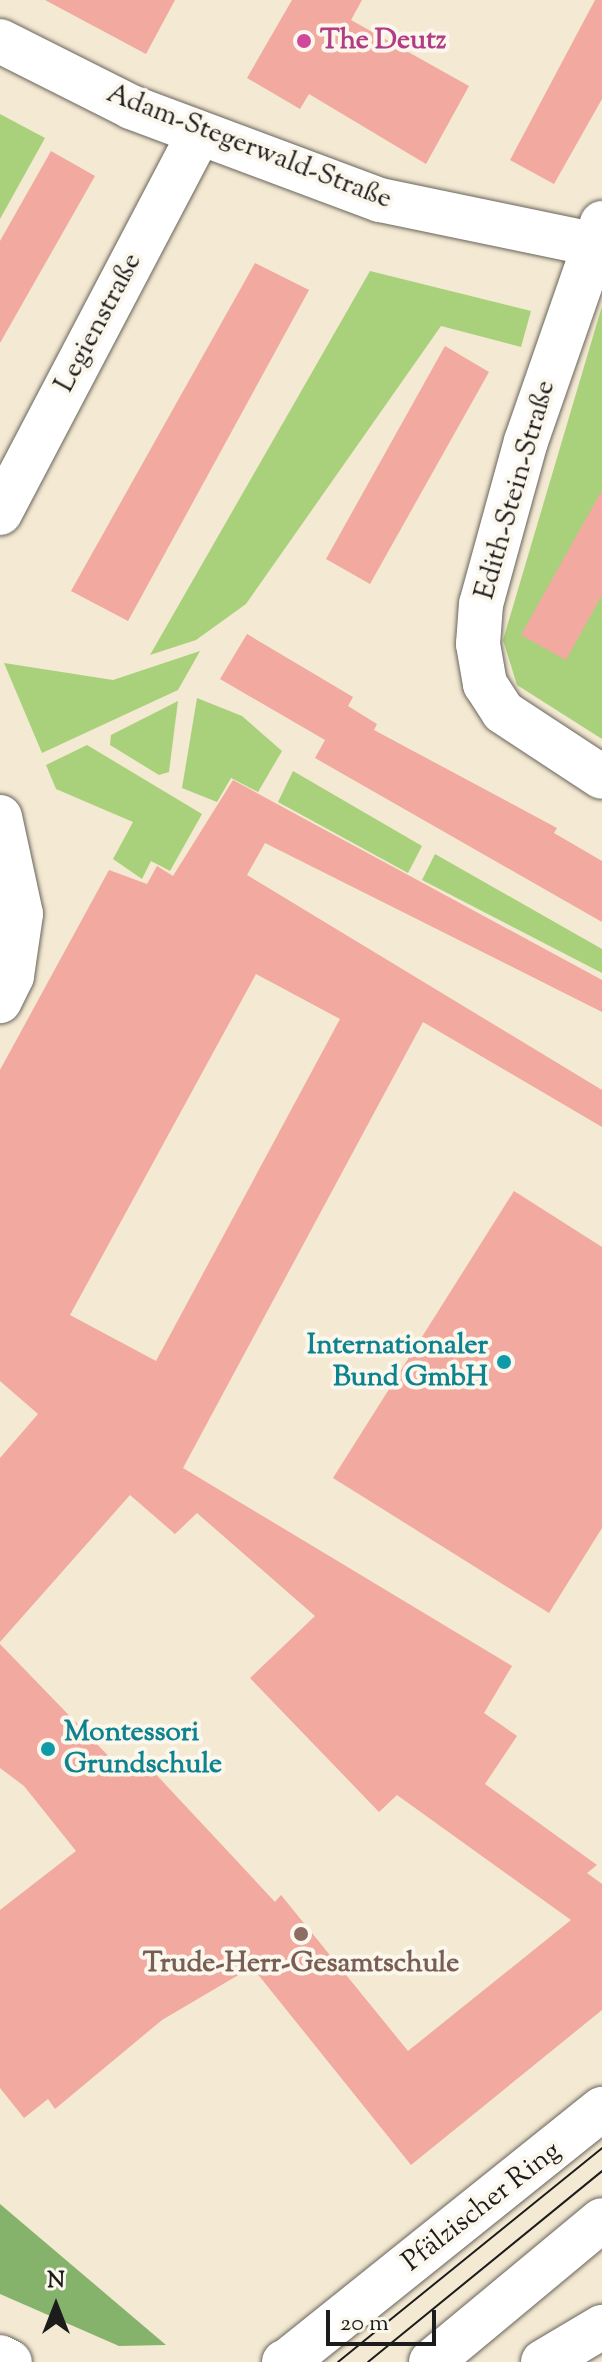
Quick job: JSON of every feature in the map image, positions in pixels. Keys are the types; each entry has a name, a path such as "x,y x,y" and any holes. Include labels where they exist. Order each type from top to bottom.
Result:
{"main road":[{"name":"Adam-Stegerwald-Straße","path":"0,41 199,134 380,200 598,238"},
{"name":"Legienstraße","path":"0,513 199,134"},
{"name":"Edith-Stein-Straße","path":"598,238 502,521 478,644 485,684 503,712 602,777"},
{"path":"0,817 21,914 12,976 0,1001"},
{"name":"Pfälzischer Ring","path":"286,2362 602,2109"},
{"path":"431,2362 602,2220"},
{"path":"543,2362 602,2327"},
{"path":"0,2357 10,2362"}],"green space":[{"path":"0,114 45,138 0,219"},
{"path":"370,271 531,311 521,347 441,326 246,604 196,640 150,655"},
{"path":"602,306 602,739 517,685 503,640"},
{"path":"200,651 178,690 42,753 4,663 113,680"},
{"path":"197,698 242,716 282,751 258,792 231,778 217,802 182,788"},
{"path":"178,701 169,772 159,775 110,745 111,735"},
{"path":"87,745 202,814 170,871 151,861 142,879 113,859 133,822 56,789 46,765"},
{"path":"293,771 422,846 408,873 278,802"},
{"path":"435,854 602,949 602,973 422,880"},
{"path":"0,2204 166,2345 119,2346 0,2294"}],"building":[{"path":"45,0 175,0 146,54"},
{"path":"292,0 362,0 351,20 469,86 426,164 309,94 300,109 247,78"},
{"path":"595,0 602,0 602,99 554,184 510,160"},
{"path":"51,151 95,176 0,343 0,241"},
{"path":"255,263 309,290 128,621 71,591"},
{"path":"445,346 489,372 370,584 326,559"},
{"path":"602,490 602,595 566,660 521,635"},
{"path":"247,634 353,697 348,706 377,724 374,730 557,828 554,833 602,861 602,922 315,758 325,740 220,679"},
{"path":"233,780 602,980 602,1012 265,843 247,875 602,1090 602,1127 423,1022 183,1468 512,1666 484,1713 517,1736 485,1784 597,1865 587,1873 602,1884 602,2010 411,2165 252,1967 162,2020 55,2109 48,2099 24,2118 0,2088 0,1910 76,1851 24,1786 0,1768 0,1644 121,1769 137,1754 275,1902 281,1895 408,2051 571,1920 397,1795 379,1812 250,1678 315,1616 197,1513 175,1534 130,1495 0,1642 0,1458 38,1414 0,1381 0,1070 109,870 147,884 157,866 173,876","holes":["256,974 340,1019 156,1361 70,1315"]},
{"name":"Internationaler Bund GmbH","path":"514,1191 602,1247 602,1528 549,1613 333,1478"}],"tram line":[{"path":"338,2362 602,2148"},
{"path":"368,2362 602,2171"}],"place":[{"name":"The Deutz","path":"304,41"},
{"name":"Internationaler Bund GmbH","path":"504,1362"},
{"name":"Montessori Grundschule","path":"48,1749"},
{"name":"Trude-Herr-Gesamtschule","path":"301,1934"}]}
